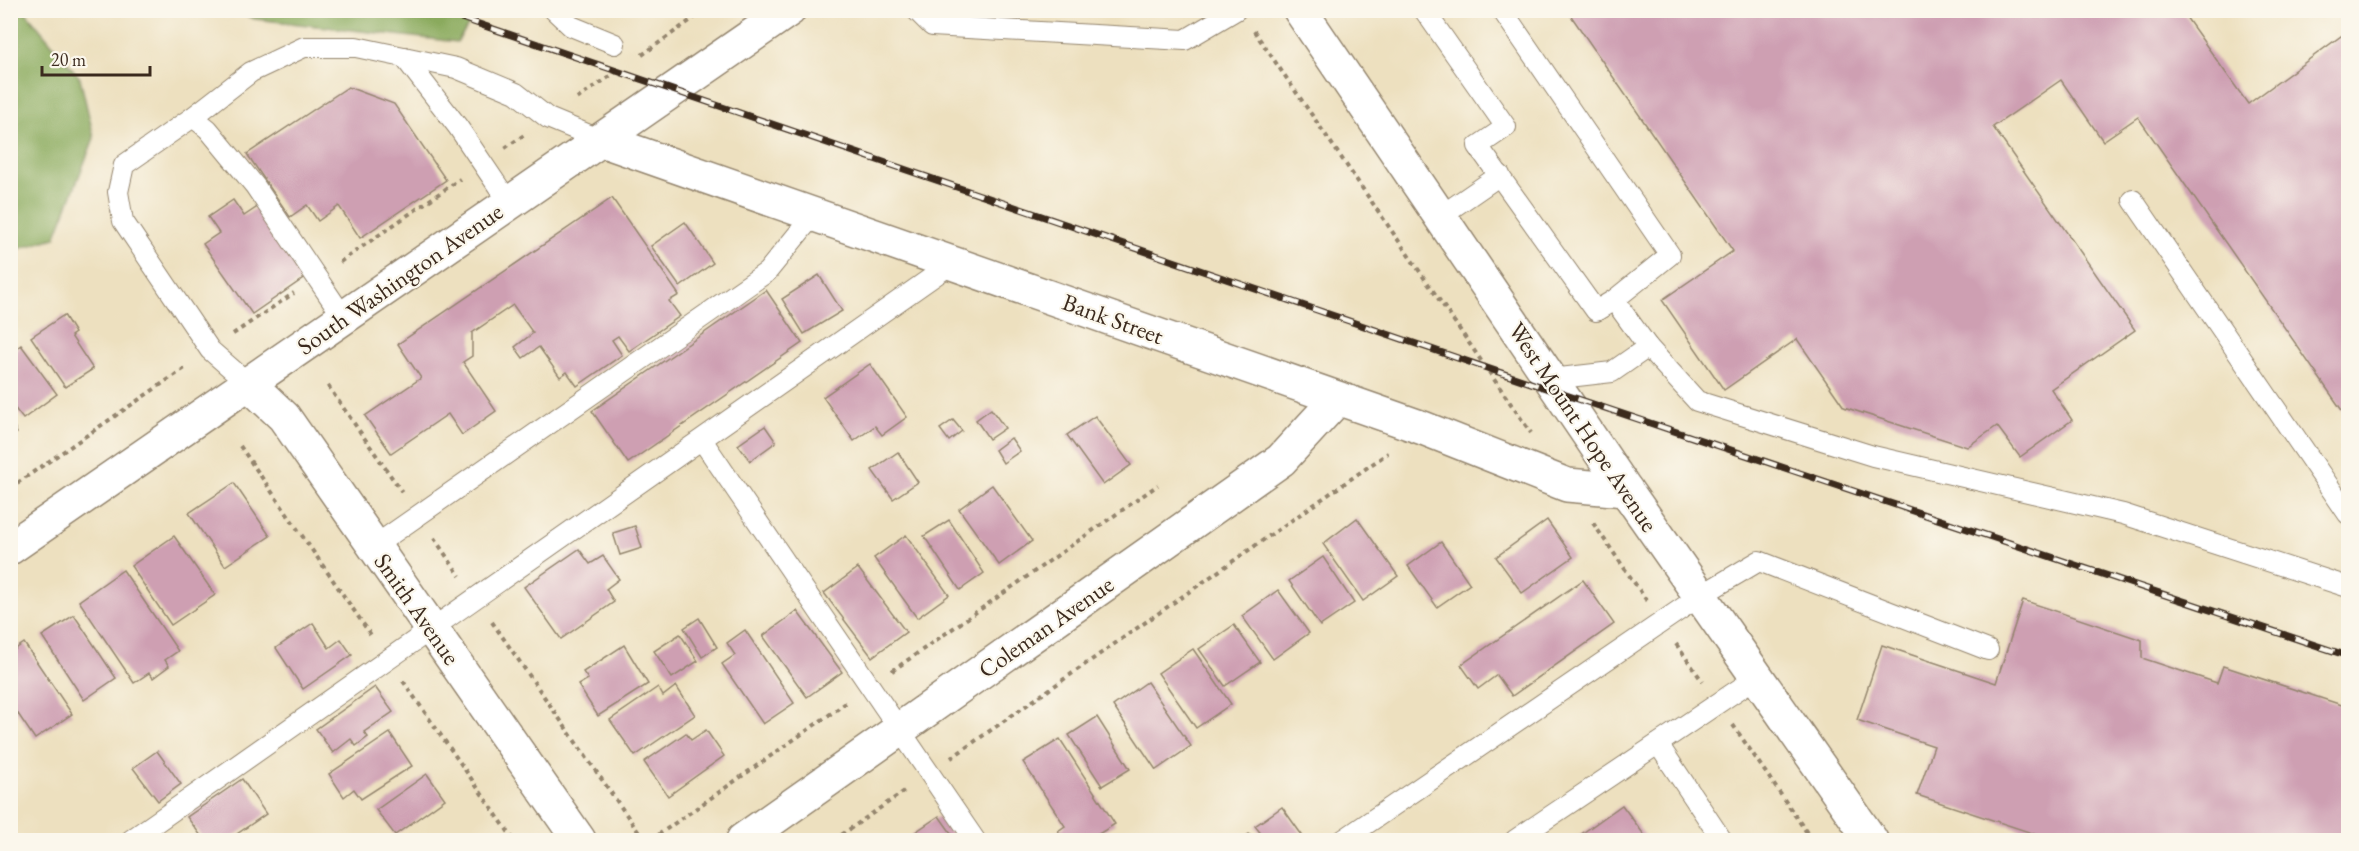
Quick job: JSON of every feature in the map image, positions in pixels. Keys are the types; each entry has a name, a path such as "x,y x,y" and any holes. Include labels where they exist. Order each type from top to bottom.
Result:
{"street":[{"name":"South Washington Avenue","path":"10,548 789,10"},
{"name":"West Mount Hope Avenue","path":"1300,10 1626,490 1871,840"},
{"name":"Bank Street","path":"601,140 1423,428 1567,485 1626,490"},
{"name":"Smith Avenue","path":"249,384 284,417 373,548 579,840"},
{"name":"Coleman Avenue","path":"743,840 1281,460 1337,399"}],"lane":[{"path":"554,10 571,26 615,44"},
{"path":"916,10 932,26 1185,40 1236,10"},
{"path":"1424,10 1506,127 1478,146 1596,311 1614,300 1670,255 1502,10"},
{"path":"249,384 210,350 123,221 118,192 123,165 193,117 251,72 304,47 356,47 456,68 516,93 548,118 601,140"},
{"path":"404,57 483,163 510,204"},
{"path":"193,117 208,129 255,186 344,318"},
{"path":"1439,217 1500,175"},
{"path":"2133,200 2349,514"},
{"path":"373,548 767,272 814,213"},
{"path":"131,840 159,832 432,631 954,262"},
{"path":"1614,300 1648,347 1698,401 1874,456 2123,514 2349,587"},
{"path":"1551,380 1612,372 1648,347"},
{"path":"702,440 975,840"},
{"path":"1343,840 1700,596 1759,561 1988,650"},
{"path":"1515,840 1757,677"},
{"path":"1658,744 1722,840"}],"path":[{"path":"638,57 705,10"},
{"path":"1254,30 1533,436"},
{"path":"10,488 619,70"},
{"path":"834,840 1423,428"},
{"path":"651,840 1158,485"},
{"path":"1567,485 1812,840"}],"green space":[{"path":"11,10 25,11 80,78 94,138 55,238 11,251"},
{"path":"232,11 478,11 457,42 255,19"}],"building":[{"path":"1567,10 2181,10 2248,104 2348,31 2348,419 2138,117 2103,141 2061,80 1993,127 2135,330 2051,389 2072,420 2020,457 1997,426 1967,447 1844,407 1797,339 1724,390 1662,300 1733,251"},
{"path":"348,87 394,104 446,180 360,238 339,206 318,221 307,205 290,217 247,154"},
{"path":"612,198 679,295 669,301 680,316 629,351 618,336 612,340 622,355 577,386 567,372 560,377 539,347 523,358 515,347 533,333 513,305 472,333 472,356 463,362 496,411 462,435 448,414 391,453 365,416 421,378 398,344"},
{"path":"233,200 244,216 259,206 307,276 252,314 203,244 219,233 208,217"},
{"path":"685,222 713,263 680,287 651,246"},
{"path":"819,275 842,311 804,334 782,299"},
{"path":"766,290 802,343 628,463 592,411"},
{"path":"64,315 75,333 71,336 93,369 65,387 31,337"},
{"path":"21,345 57,394 23,419 10,402 10,353"},
{"path":"870,364 907,417 882,435 875,426 854,441 823,397"},
{"path":"991,409 1005,428 989,439 976,420"},
{"path":"1095,416 1131,465 1103,485 1067,435"},
{"path":"10,417 17,433 10,438"},
{"path":"953,420 962,431 949,441 940,429"},
{"path":"765,426 776,442 750,461 738,445"},
{"path":"1011,438 1020,451 1003,463 995,450"},
{"path":"898,452 918,482 893,499 872,470"},
{"path":"234,483 270,536 225,566 189,513"},
{"path":"992,485 1032,541 999,565 959,509"},
{"path":"1357,518 1398,576 1363,601 1323,544"},
{"path":"949,520 984,573 960,590 924,536"},
{"path":"1547,520 1573,557 1522,593 1496,557"},
{"path":"635,526 642,548 620,555 613,533"},
{"path":"906,535 949,595 917,618 874,558"},
{"path":"174,536 215,595 171,625 131,566"},
{"path":"1441,542 1470,584 1437,607 1408,566"},
{"path":"579,549 590,564 603,556 619,579 606,589 614,602 561,639 524,587"},
{"path":"1323,557 1354,603 1320,626 1289,581"},
{"path":"858,568 906,632 872,657 824,593"},
{"path":"123,570 178,651 165,660 169,666 153,678 149,673 134,683 79,601"},
{"path":"1583,580 1614,624 1512,696 1497,675 1478,689 1461,665"},
{"path":"1278,590 1309,633 1273,659 1242,616"},
{"path":"2023,600 2142,640 2142,658 2217,683 2223,666 2348,707 2348,840 2053,840 1917,795 1934,746 1857,720 1882,645 1996,683"},
{"path":"797,611 842,672 807,697 763,636"},
{"path":"74,615 116,678 84,700 42,636"},
{"path":"699,618 717,647 702,657 684,628"},
{"path":"313,623 329,648 341,639 352,655 303,689 276,648"},
{"path":"1234,625 1260,662 1225,686 1199,649"},
{"path":"745,630 794,703 763,724 722,664 735,655 727,643"},
{"path":"680,634 698,661 672,678 654,651"},
{"path":"24,643 72,714 35,739 10,702 10,653"},
{"path":"624,645 648,684 598,716 578,685 588,679 583,672"},
{"path":"1193,649 1231,704 1196,728 1158,673"},
{"path":"1147,682 1191,746 1156,770 1113,706"},
{"path":"676,686 695,715 635,756 610,720 658,687 663,696"},
{"path":"375,687 393,712 364,732 368,737 356,746 351,739 333,753 316,729"},
{"path":"1097,717 1130,769 1102,786 1069,735"},
{"path":"706,730 724,756 668,796 644,762 686,733 691,740"},
{"path":"390,733 412,766 361,799 354,789 344,797 329,774"},
{"path":"1060,739 1115,824 1089,840 1064,840 1058,831 1065,826 1023,762"},
{"path":"157,751 181,784 158,801 133,768"},
{"path":"427,774 445,799 395,835 376,810"},
{"path":"242,779 266,814 228,840 204,840 187,817"},
{"path":"1622,805 1648,840 1573,840"},
{"path":"1282,807 1304,838 1266,840 1255,826"},
{"path":"939,816 956,840 915,840 911,835"},
{"path":"1249,834 1254,840 1240,840"}],"railway":[{"path":"438,10 1560,393 2348,656"}]}
